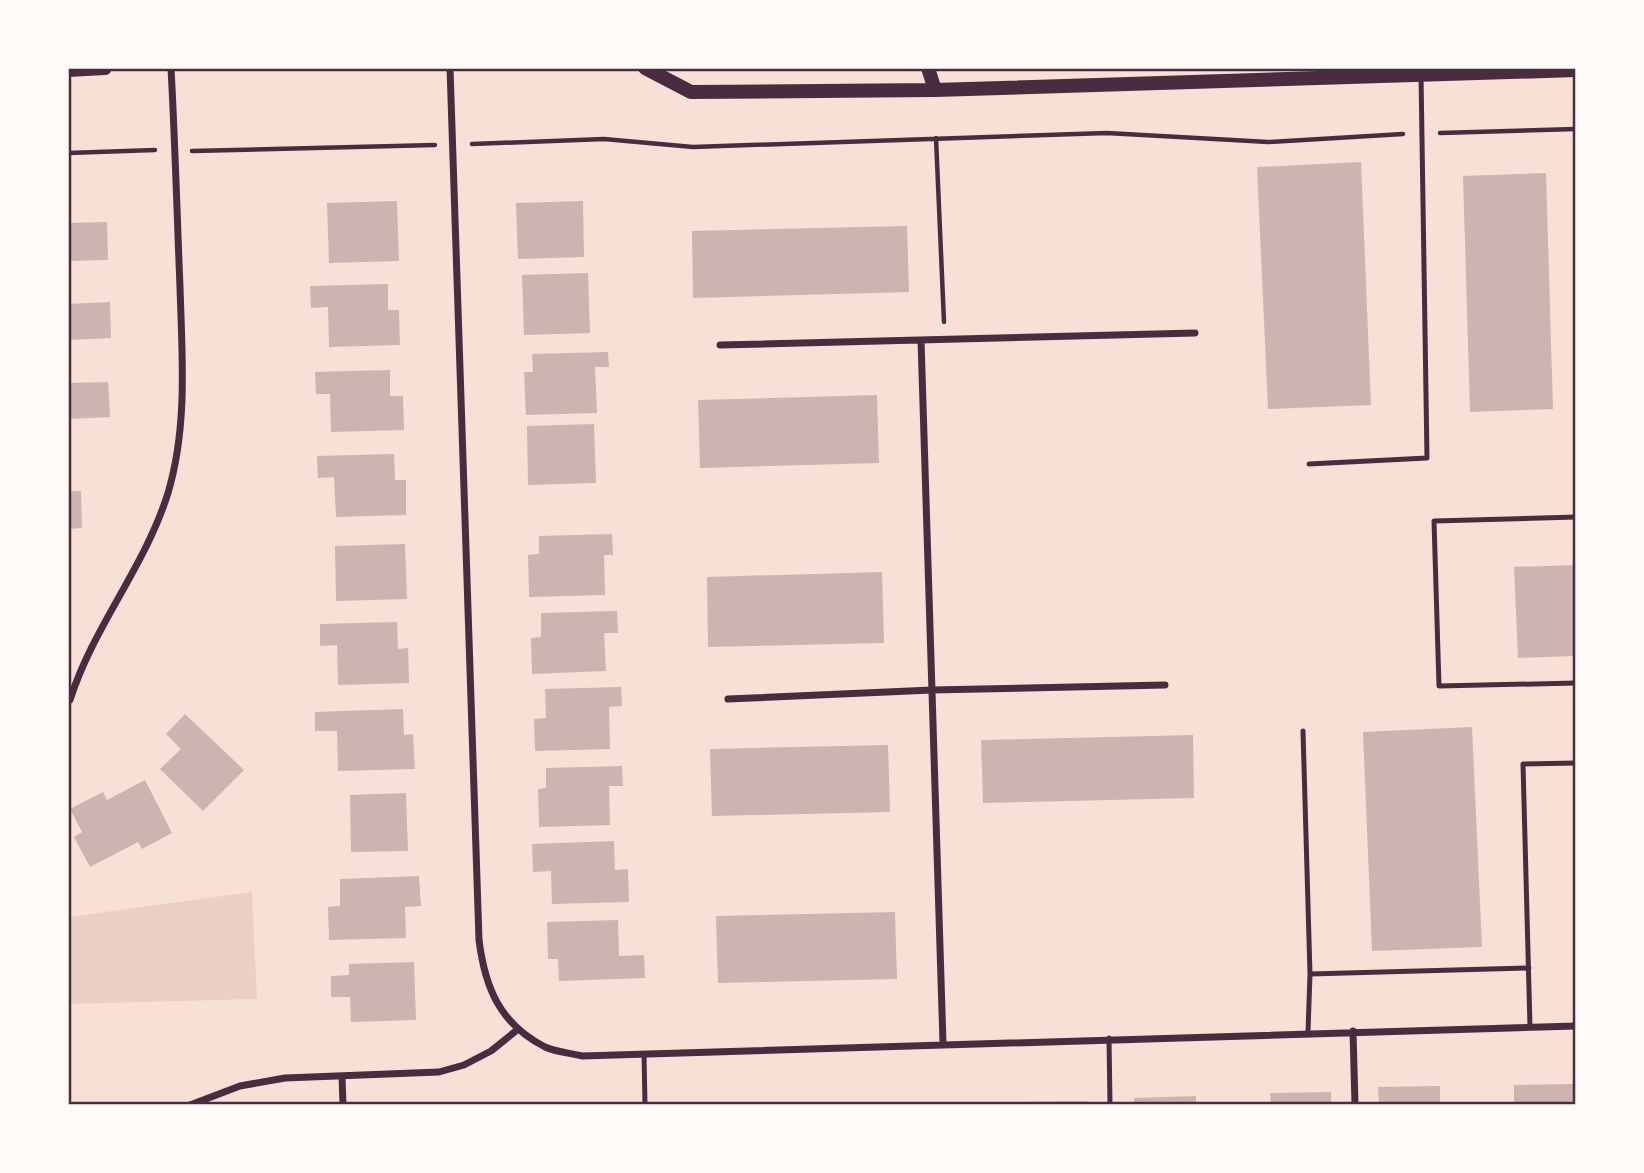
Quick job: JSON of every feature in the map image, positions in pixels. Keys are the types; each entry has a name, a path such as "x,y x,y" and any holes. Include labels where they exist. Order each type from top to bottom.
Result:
{"main road":[{"path":"68,70 105,68"},
{"path":"645,68 691,92 935,90 1576,70"},
{"path":"928,68 935,90"}],"street":[{"path":"71,700 85,660 156,528 169,490 179,440 183,381 172,68"},
{"path":"450,68 462,337 464,484 479,940 483,972 494,1000 517,1030 547,1048 582,1056 943,1043 1576,1026"},
{"path":"720,345 1195,333"},
{"path":"921,340 943,1043"},
{"path":"728,699 1165,685"},
{"path":"190,1105 240,1086 285,1078 439,1072 464,1065 491,1051 517,1030"},
{"path":"1353,1031 1355,1105"},
{"path":"342,1076 343,1105"}],"lane":[{"path":"1309,464 1427,458 1421,75"},
{"path":"1576,517 1433,521 1439,686 1576,683"},
{"path":"1303,731 1310,974 1308,1032"},
{"path":"1530,1027 1523,764 1576,763"},
{"path":"1310,974 1529,968"},
{"path":"1109,1038 1110,1105"},
{"path":"644,1054 645,1105"}],"path":[{"path":"479,144 604,139 693,147 1107,133 1268,142 1576,128"},
{"path":"936,138 945,339"},
{"path":"198,151 424,145"},
{"path":"68,153 153,149"}],"shaded area":[{"path":"252,892 257,999 68,1004 68,917"}],"building":[{"path":"1361,162 1371,405 1268,409 1257,167"},
{"path":"1546,173 1553,409 1470,412 1463,176"},
{"path":"397,201 399,261 329,263 327,203"},
{"path":"583,201 584,257 518,259 516,203"},
{"path":"107,222 108,260 68,261 68,223"},
{"path":"907,226 909,292 693,298 692,231"},
{"path":"588,273 590,333 524,335 522,275"},
{"path":"388,284 388,310 399,310 400,345 329,347 328,307 311,308 310,286"},
{"path":"110,302 111,338 68,340 68,304"},
{"path":"608,352 609,367 595,367 597,413 526,415 524,372 533,372 532,354"},
{"path":"390,370 390,396 403,396 404,430 331,432 330,394 316,394 315,372"},
{"path":"108,382 110,417 68,419 68,383"},
{"path":"877,395 879,463 700,468 698,400"},
{"path":"594,424 596,483 528,485 527,426"},
{"path":"394,454 395,480 406,480 406,515 336,517 334,477 318,478 317,456"},
{"path":"68,491 81,491 82,528 68,529"},
{"path":"612,534 613,555 604,555 605,595 529,597 528,555 539,554 539,536"},
{"path":"405,544 407,599 336,601 335,546"},
{"path":"1576,565 1576,656 1518,658 1514,567"},
{"path":"882,572 884,643 708,647 707,577"},
{"path":"617,611 618,633 604,633 606,671 532,674 531,638 541,637 541,613"},
{"path":"397,622 398,649 408,648 409,683 338,685 337,645 320,646 320,624"},
{"path":"621,687 622,706 609,707 610,749 535,751 534,719 546,718 545,689"},
{"path":"403,709 404,735 413,734 415,769 338,771 337,731 315,731 315,712"},
{"path":"185,714 244,770 203,811 160,769 181,749 166,734"},
{"path":"1472,727 1482,947 1372,951 1363,732"},
{"path":"1193,735 1194,798 983,803 981,740"},
{"path":"888,745 890,812 712,816 710,749"},
{"path":"622,766 623,786 609,786 610,825 539,827 538,789 546,788 546,768"},
{"path":"145,780 172,833 142,849 138,842 90,867 74,837 82,832 70,809 103,792 107,800"},
{"path":"406,793 408,851 351,852 350,795"},
{"path":"614,841 615,870 628,869 629,902 552,904 551,871 533,872 532,844"},
{"path":"419,876 421,906 405,907 406,938 329,940 328,907 340,906 340,879"},
{"path":"895,912 897,979 718,983 716,916"},
{"path":"618,920 619,956 644,955 645,978 559,981 558,959 548,959 547,922"},
{"path":"414,962 416,1020 351,1022 350,997 331,997 331,976 349,975 349,964"},
{"path":"1575,1084 1576,1105 1514,1105 1514,1085"},
{"path":"1440,1086 1440,1105 1379,1105 1378,1087"},
{"path":"1331,1092 1331,1105 1271,1105 1270,1093"},
{"path":"1196,1096 1196,1105 1134,1105 1134,1098"},
{"path":"1087,1101 1087,1105 1027,1105 1027,1102"}]}
